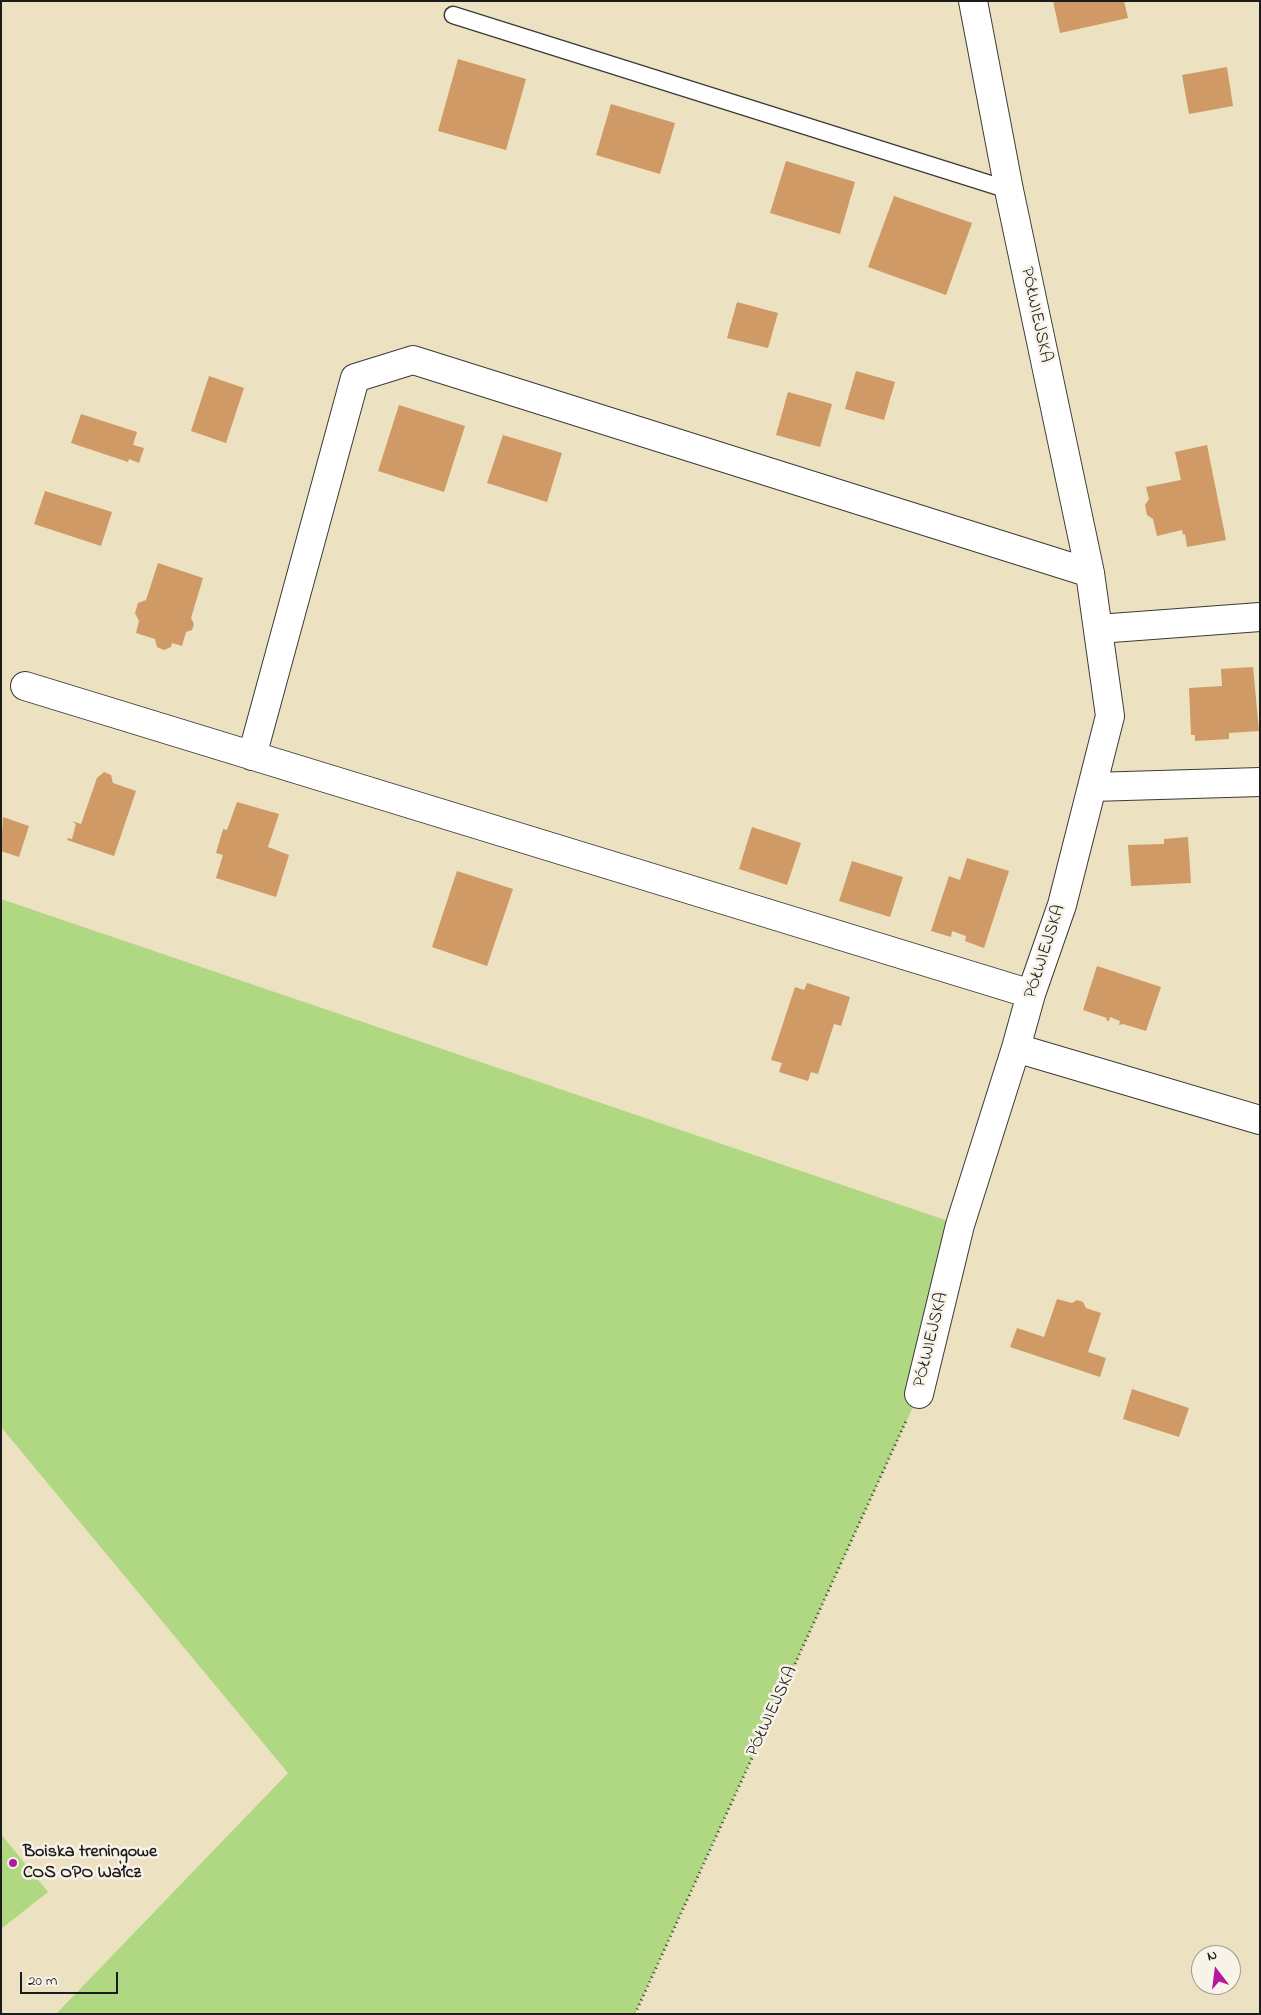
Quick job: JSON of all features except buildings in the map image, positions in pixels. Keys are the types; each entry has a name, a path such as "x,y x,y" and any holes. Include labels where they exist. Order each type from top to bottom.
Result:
{"street":[{"name":"PÓŁWIEJSKA","path":"919,1394 960,1225 1016,1048 1031,994 1062,905 1110,716 1090,573 1008,190 973,1"},
{"path":"252,756 355,378 413,360 1090,573"},
{"path":"1098,629 1260,617"},
{"path":"24,686 1031,994"},
{"path":"1092,787 1260,782"},
{"path":"1016,1048 1260,1120"}],"lane":[{"path":"453,15 1008,190"}],"path":[{"name":"PÓŁWIEJSKA","path":"635,2014 919,1394"}],"green space":[{"path":"1,899 960,1225 919,1394 635,2014 56,2014 288,1773 1,1427"},
{"name":"Boiska treningowe COS OPO Wałcz","path":"1,1834 48,1892 1,1929"}],"place":[{"name":"Boiska treningowe COS OPO Wałcz","path":"13,1863"}]}
